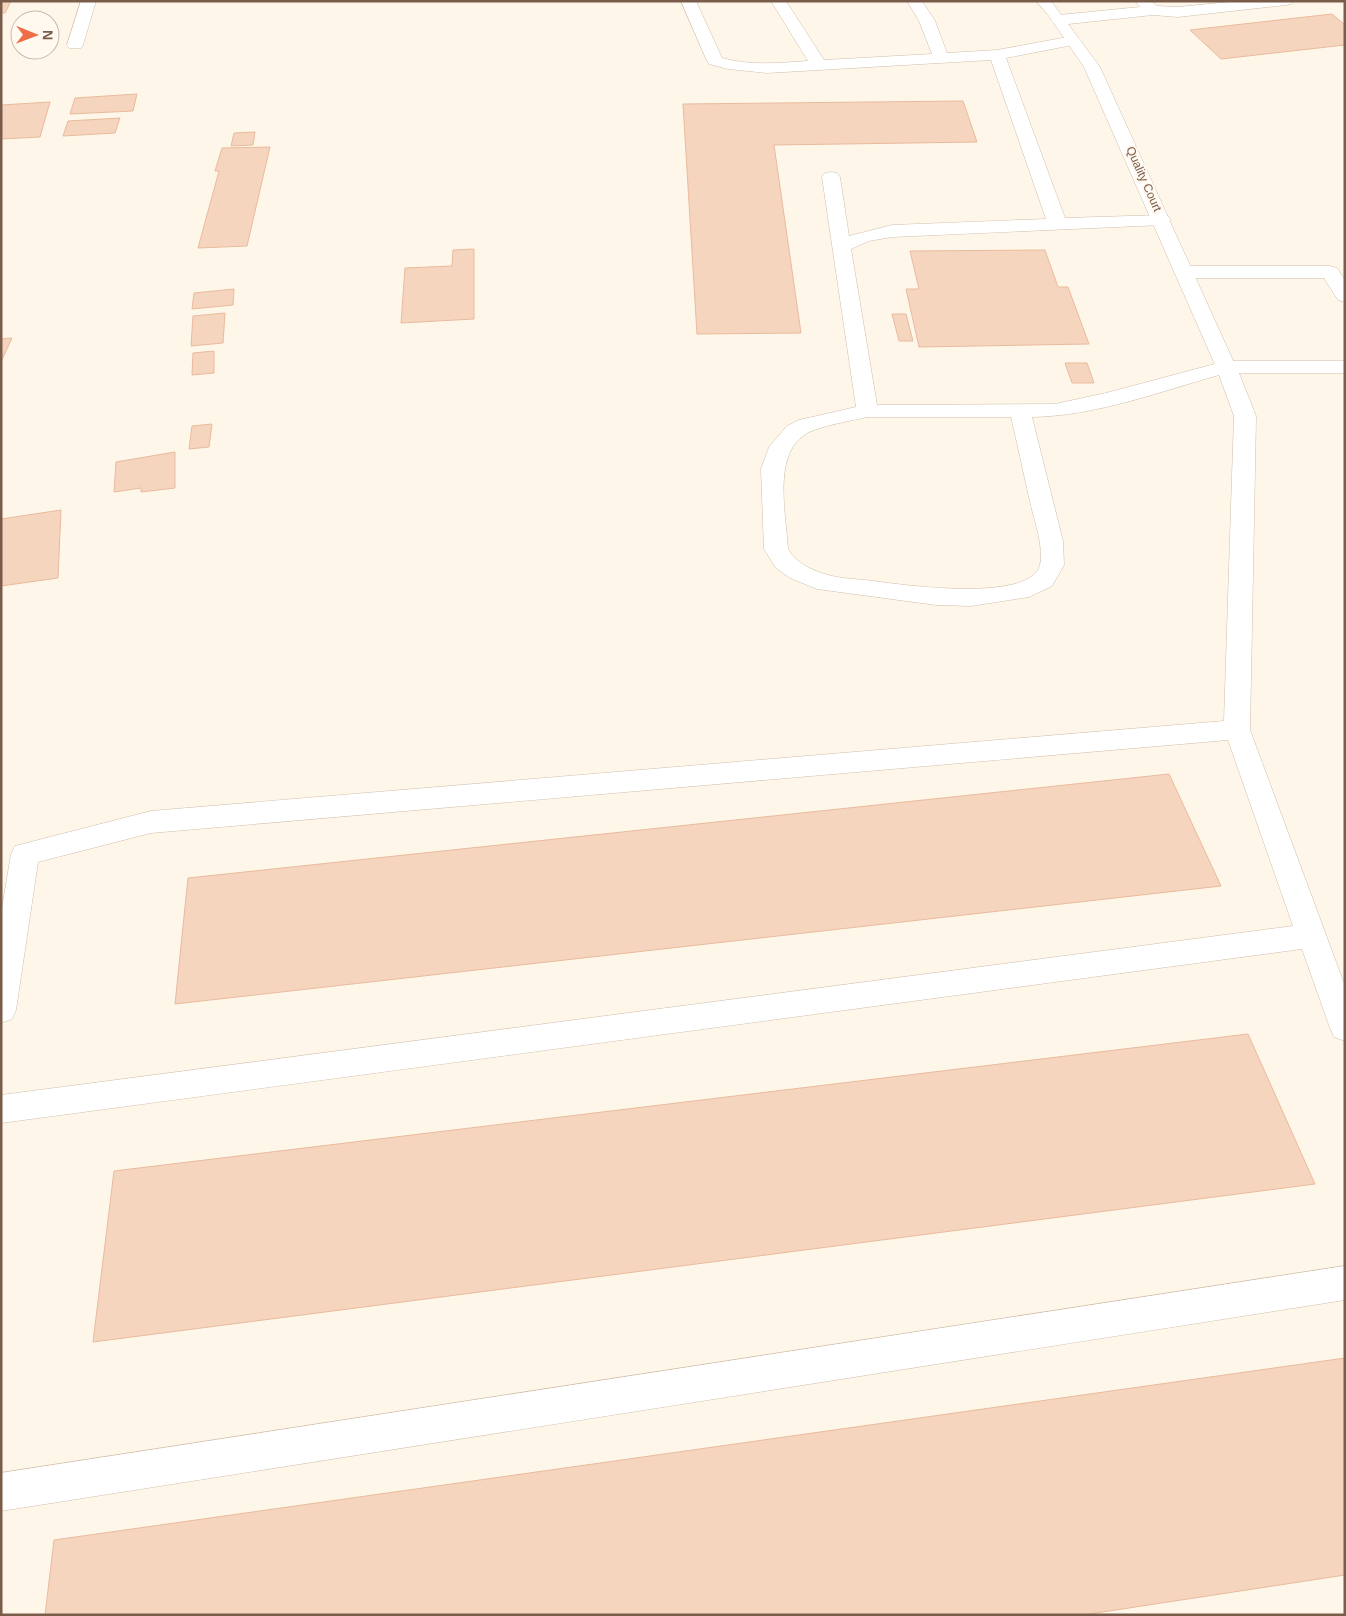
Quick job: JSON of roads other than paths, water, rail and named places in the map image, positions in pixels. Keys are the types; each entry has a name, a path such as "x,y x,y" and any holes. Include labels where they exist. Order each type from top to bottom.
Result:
{"street":[{"path":"75,45 88,1"},
{"path":"688,1 715,61 732,67 819,66 997,55 1073,40"},
{"path":"778,1 819,66"},
{"path":"914,1 922,10 930,27 941,59"},
{"name":"Quality Court","path":"1044,1 1092,67 1162,220 1226,367 1244,416 1237,730"},
{"path":"1059,20 1148,6 1178,12 1286,1"},
{"path":"997,55 1058,223"},
{"path":"831,177 867,411"},
{"path":"841,246 864,237 892,231 1162,220"},
{"path":"1184,272 1330,272 1345,296"},
{"path":"1020,410 1051,541 1052,565 1044,580 1020,591 971,598 936,597 825,583 798,572 784,562 776,549 772,469 780,447 795,431 807,425 867,411 1020,410 1055,410 1076,407 1226,367 1345,367"},
{"path":"1,1010 25,854 151,822 1237,730 1345,1028"},
{"path":"1,1109 1312,936"},
{"path":"1,1492 1345,1283"}]}
